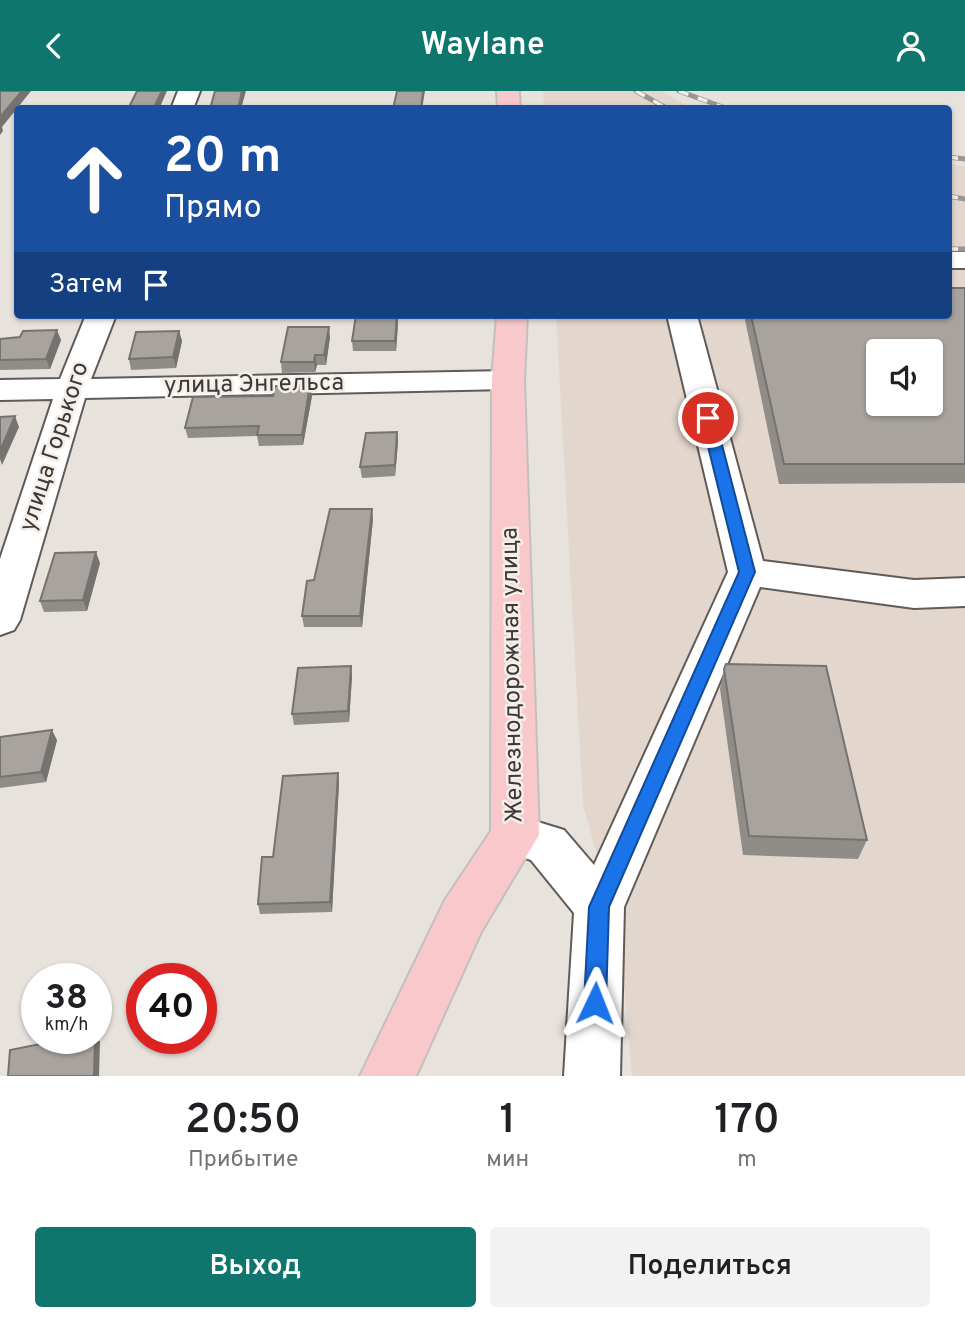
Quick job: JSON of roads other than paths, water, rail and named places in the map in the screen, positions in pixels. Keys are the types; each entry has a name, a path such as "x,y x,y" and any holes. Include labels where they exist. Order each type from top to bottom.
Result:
{"main road":[{"name":"Железнодорожная улица","path":"512,319 508,380 515,835"},
{"path":"388,1076 463,916 515,835"}],"street":[{"name":"улица Горького","path":"0,619 72,388 99,319"},
{"path":"592,1076 599,907 747,572 683,319"},
{"name":"улица Энгельса","path":"0,390 508,380"},
{"path":"747,572 914,594 965,592"},
{"name":"Железнодорожная улица","path":"515,835 547,845 599,907"}],"railway":[{"path":"636,91 661,105"},
{"path":"679,91 717,105"},
{"path":"952,157 965,159"},
{"path":"952,197 965,199"},
{"path":"952,249 965,249"}]}
